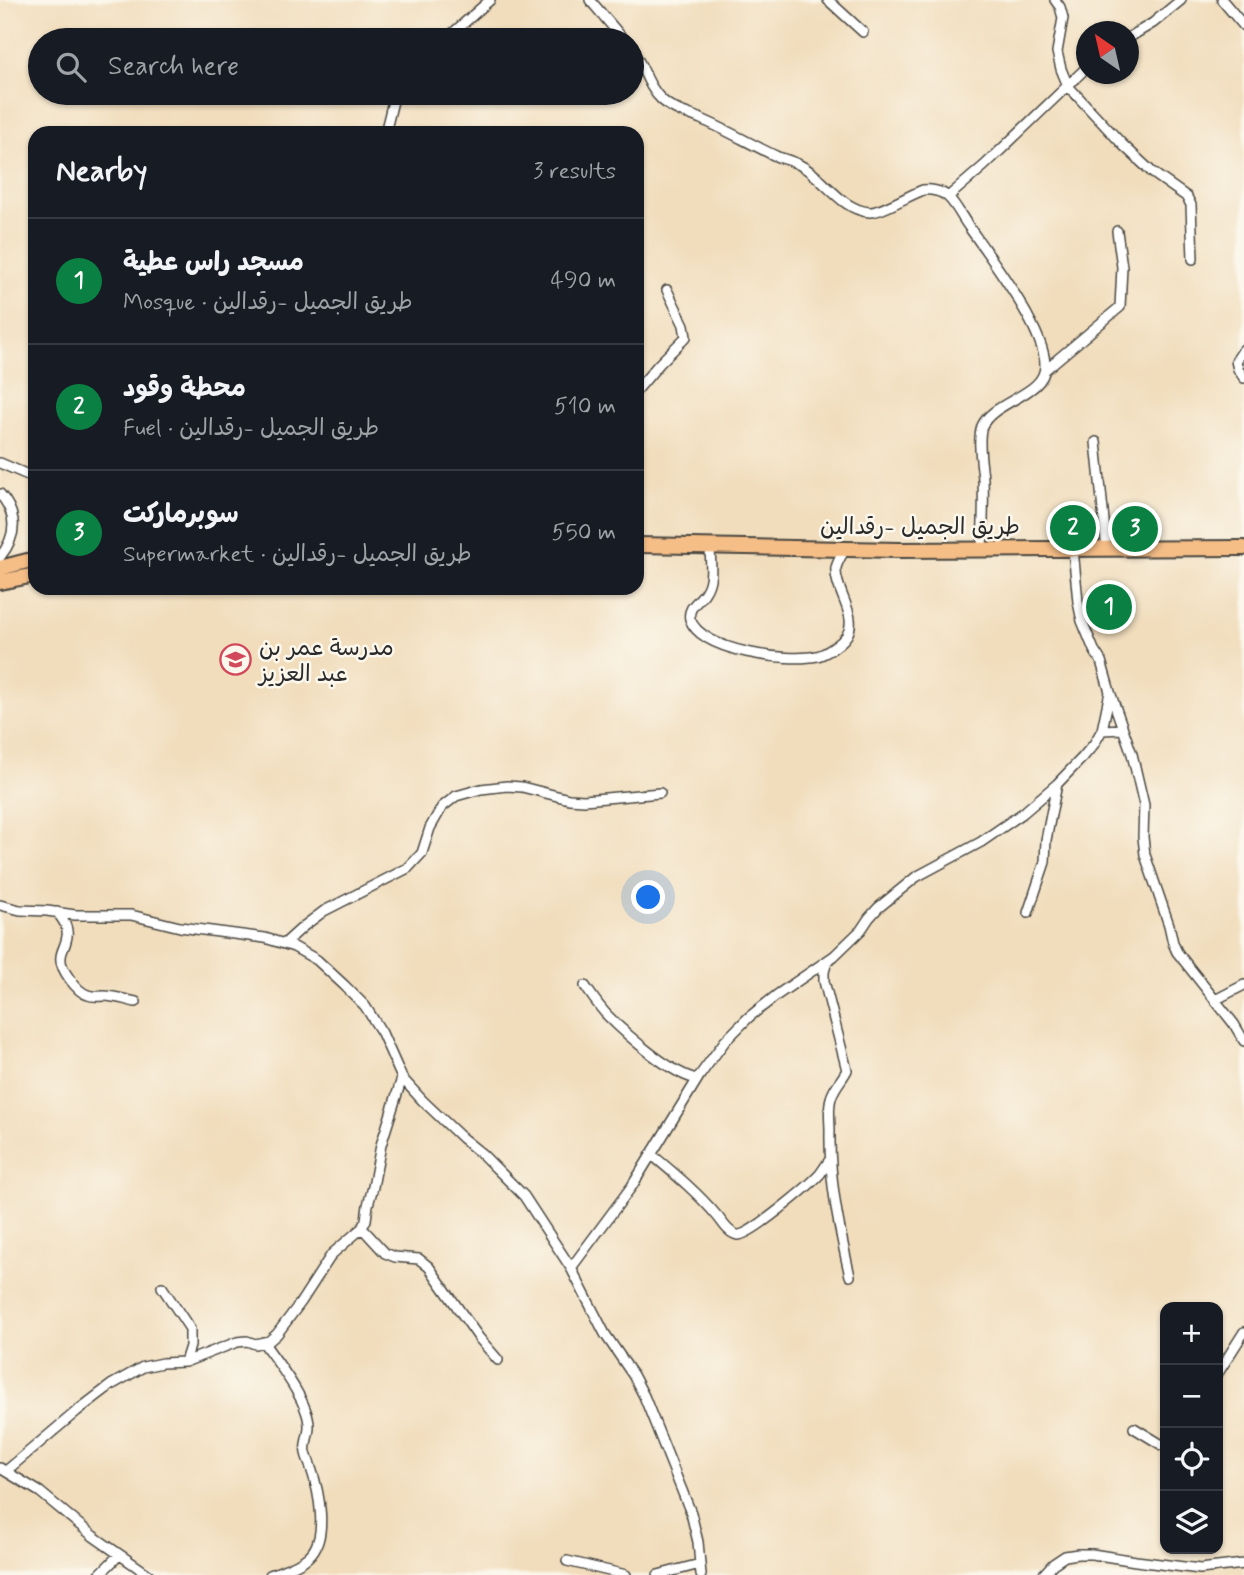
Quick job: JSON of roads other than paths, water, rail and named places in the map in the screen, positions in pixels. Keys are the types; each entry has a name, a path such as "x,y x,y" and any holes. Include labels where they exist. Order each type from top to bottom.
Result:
{"main road":[{"name":"طريق الجميل -رقدالين","path":"644,543 845,549 1244,548"},
{"path":"0,568 28,561"},
{"path":"0,582 28,576"}],"street":[{"path":"458,28 490,0"},
{"path":"590,0 614,28"},
{"path":"828,0 863,32"},
{"path":"1055,0 1063,18 1058,52 1068,86 1153,173 1187,197 1192,214 1193,259"},
{"path":"1139,32 1181,0"},
{"path":"1222,0 1243,23"},
{"path":"644,72 651,88 663,101 678,111 800,165 859,210 880,210 929,189 948,197 1012,290 1040,343 1046,369"},
{"path":"948,197 1076,78"},
{"path":"387,126 392,105"},
{"path":"982,549 983,481 980,434 983,424 990,415 1028,391 1040,380 1046,369 1120,307 1122,267 1117,231"},
{"path":"644,382 686,337 684,325 667,290"},
{"path":"1244,349 1237,361 1238,369 1244,378"},
{"path":"1096,442 1107,550"},
{"path":"0,463 28,475"},
{"path":"0,494 7,502 13,520 9,544 0,557"},
{"path":"710,545 710,582 705,593 692,606 689,614 691,622 718,644 740,651 802,658 821,655 846,637 850,628 850,614 837,581 836,567 845,549"},
{"path":"1073,549 1082,621 1101,662 1132,754 1143,797 1145,855 1173,943 1244,1041"},
{"path":"571,1268 632,1186 697,1079 725,1041 749,1017 849,943 878,908 916,877 981,842 1023,813 1057,784 1094,744 1102,730 1110,692"},
{"path":"1102,730 1123,729"},
{"path":"1028,913 1045,862 1046,840 1057,784"},
{"path":"284,944 324,911 408,868 422,853 430,828 442,807 456,796 507,786 584,800 660,793"},
{"path":"0,905 20,910 75,915 131,915 180,927 265,938 294,947 317,960 365,1006 382,1033 402,1078 447,1125 482,1154 524,1196 571,1268 605,1334 644,1396 691,1513 698,1542 701,1575"},
{"path":"57,912 66,923 67,939 60,958 71,981 81,992 90,996 136,1002"},
{"path":"827,961 824,981 847,1070 829,1102 830,1161 838,1220 850,1276"},
{"path":"1215,1000 1244,985"},
{"path":"584,986 607,1015 658,1058 677,1072 697,1079"},
{"path":"149,1575 119,1555 40,1492 3,1469 111,1385 143,1367 185,1362 237,1342 247,1340 255,1344 269,1341 277,1334 331,1254 362,1228 366,1220 381,1145 402,1078"},
{"path":"651,1154 683,1180 731,1232 738,1235 746,1234 757,1227 819,1175 830,1161"},
{"path":"362,1228 385,1253 395,1257 419,1259 429,1267 479,1338 498,1360"},
{"path":"162,1287 190,1329 190,1346 185,1362"},
{"path":"1223,1365 1244,1332"},
{"path":"263,1342 296,1388 310,1425 305,1443 306,1454 316,1486 321,1522 318,1539 310,1555 299,1563 270,1575"},
{"path":"1134,1427 1160,1444"},
{"path":"1043,1575 1065,1556 1092,1553 1195,1572 1200,1569 1244,1564"},
{"path":"99,1575 119,1555"},
{"path":"567,1561 626,1575"},
{"path":"658,1575 700,1564"}],"place":[{"name":"محطة وقود","path":"1073,528"},
{"name":"سوبرماركت","path":"1135,529"},
{"name":"مسجد راس عطية","path":"1109,607"},
{"name":"مدرسة عمر بن عبد العزيز","path":"236,660"}]}
